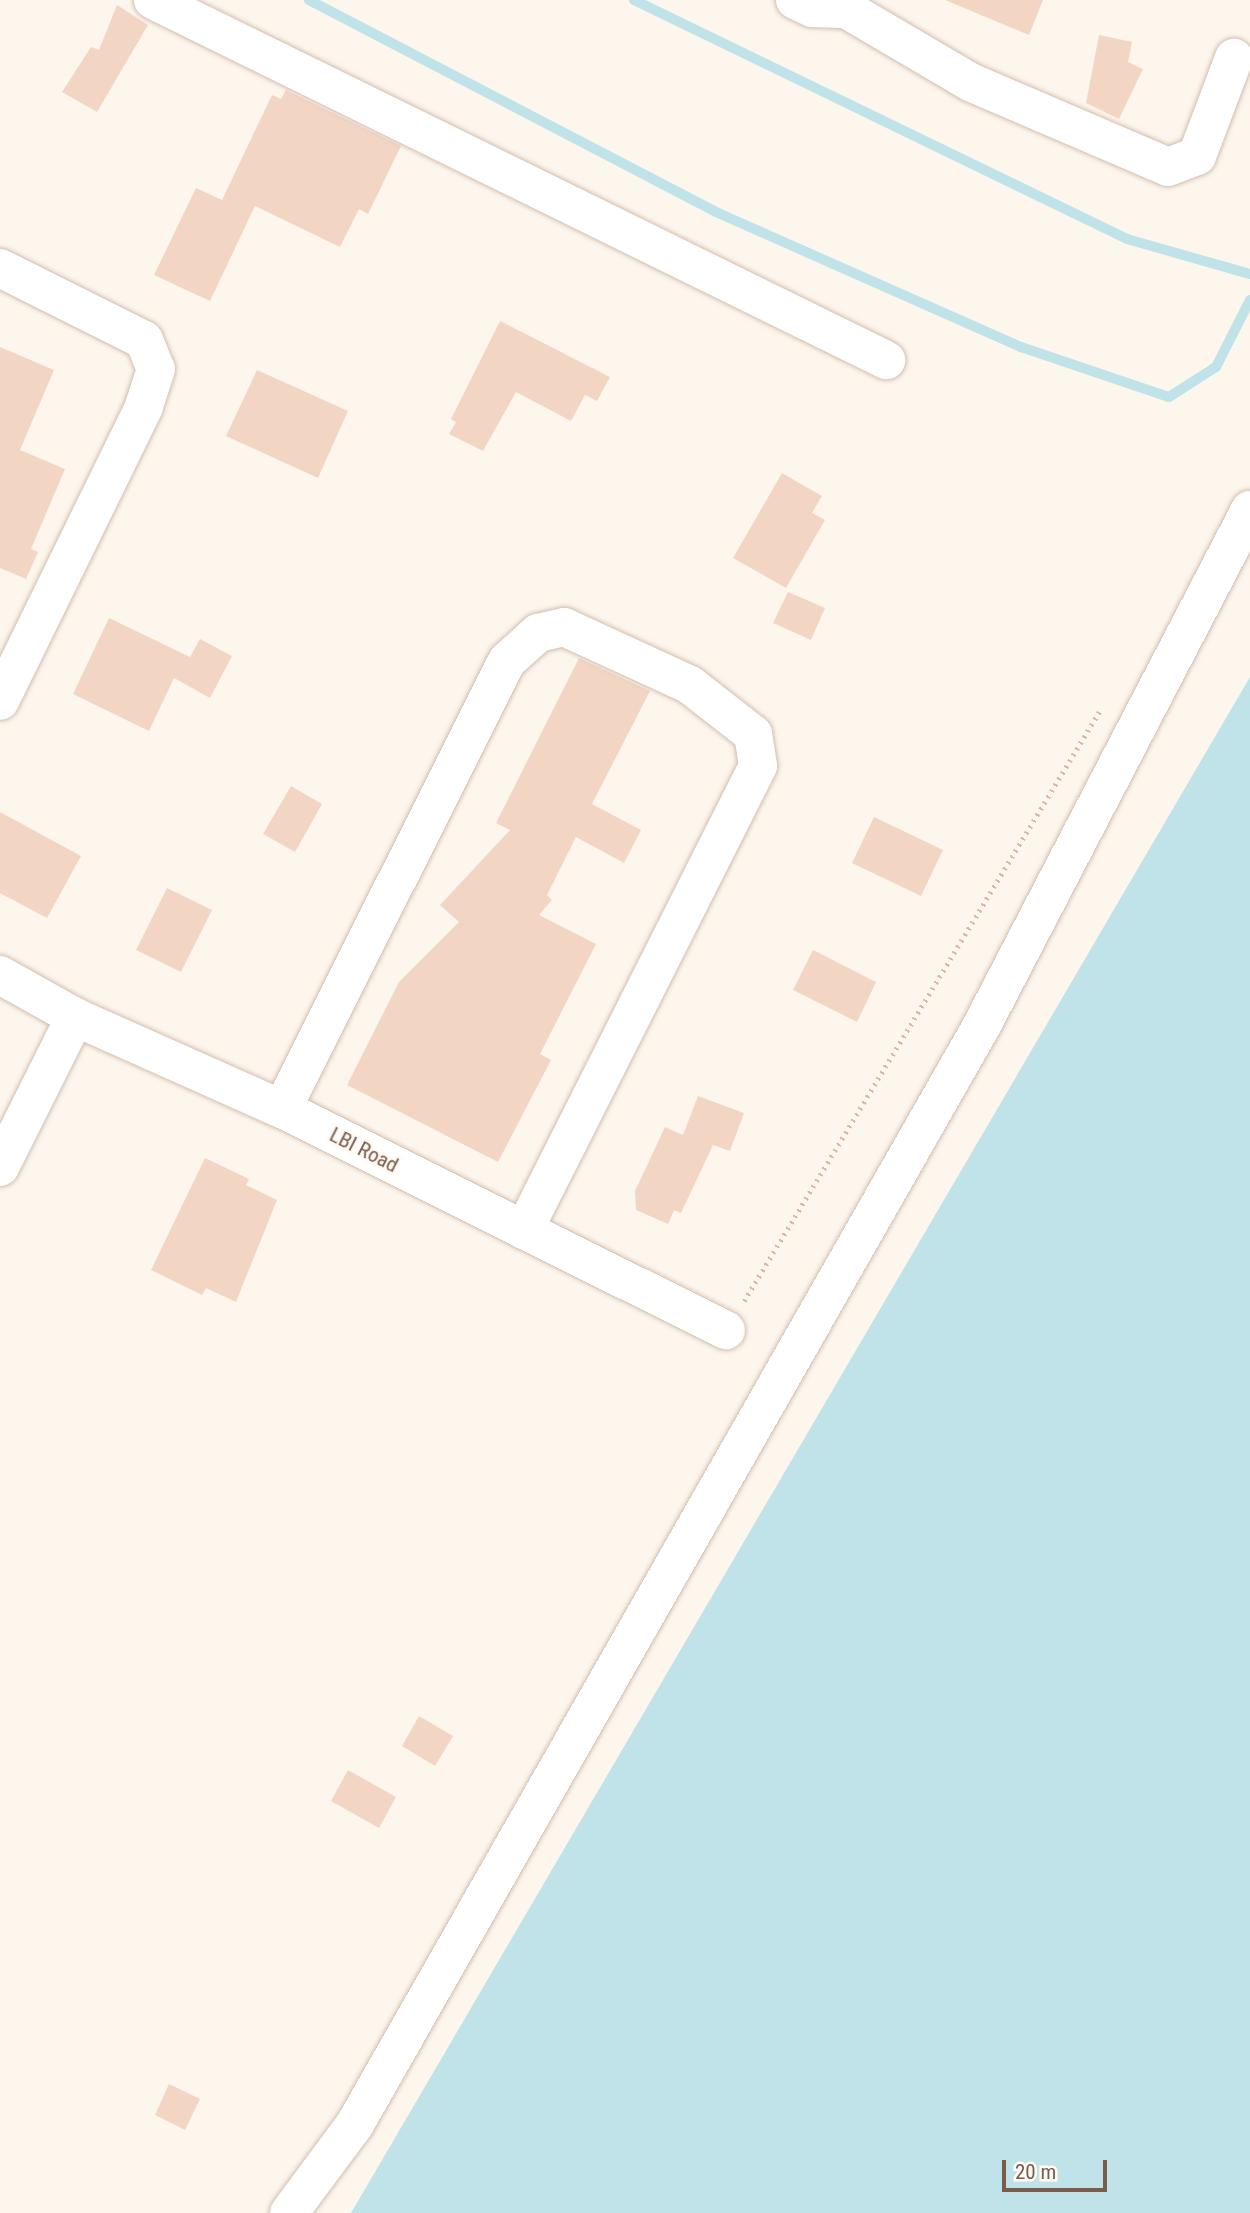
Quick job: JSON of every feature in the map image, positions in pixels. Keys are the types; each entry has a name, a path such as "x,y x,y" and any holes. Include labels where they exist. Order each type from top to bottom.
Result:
{"street":[{"path":"153,0 886,359"},
{"path":"795,0 812,8 852,5 970,82 1168,167 1179,167 1197,156 1234,58"},
{"path":"0,268 144,340 156,369 144,407 0,701"},
{"path":"289,2213 355,2124 981,1027 1250,510"},
{"path":"282,1109 507,662 538,633 564,627 690,685 752,734 758,766 524,1230"},
{"name":"LBI Road","path":"0,975 75,1017 282,1109 726,1330"},
{"path":"0,1167 75,1017"}],"path":[{"path":"726,1330 1105,703"}],"water":[{"path":"1250,677 1250,2213 351,2213"}],"building":[{"path":"945,0 1043,0 1029,35"},
{"path":"117,5 148,25 97,112 62,92 91,47 99,50"},
{"path":"1099,35 1132,42 1128,62 1143,69 1119,119 1086,103"},
{"path":"286,90 401,146 368,214 359,209 340,247 255,206 210,301 154,275 196,188 222,200 272,95 281,99"},
{"path":"500,321 610,377 597,401 585,395 571,421 516,392 483,451 449,434 456,422 451,419"},
{"path":"0,347 54,370 20,450 65,469 31,549 38,552 26,579 0,568"},
{"path":"257,370 348,411 318,478 226,436"},
{"path":"782,473 822,496 812,513 825,520 786,588 733,558"},
{"path":"788,592 825,608 811,640 773,623"},
{"path":"109,618 190,657 200,639 232,656 210,698 174,678 149,731 73,694"},
{"path":"579,658 650,691 592,804 641,830 624,863 576,837 547,895 552,900 539,915 596,944 540,1054 551,1060 498,1162 347,1085 399,982 459,922 440,905 510,830 496,823"},
{"path":"291,786 322,804 295,852 263,834"},
{"path":"0,812 81,856 47,918 0,893"},
{"path":"874,817 943,850 921,896 852,863"},
{"path":"167,888 212,910 181,972 136,950"},
{"path":"813,950 876,982 857,1022 793,990"},
{"path":"698,1096 744,1113 730,1151 713,1145 681,1213 674,1210 668,1224 636,1210 635,1191 665,1127 683,1135"},
{"path":"205,1158 249,1179 246,1185 277,1200 236,1302 206,1288 202,1295 151,1270"},
{"path":"419,1716 453,1736 435,1766 402,1746"},
{"path":"348,1770 396,1797 379,1828 331,1801"},
{"path":"169,2084 200,2099 185,2130 155,2115"}],"waterway":[{"path":"309,0 716,212 1021,347 1169,397 1216,367 1250,300"},
{"path":"634,0 1127,239 1250,274"}]}
